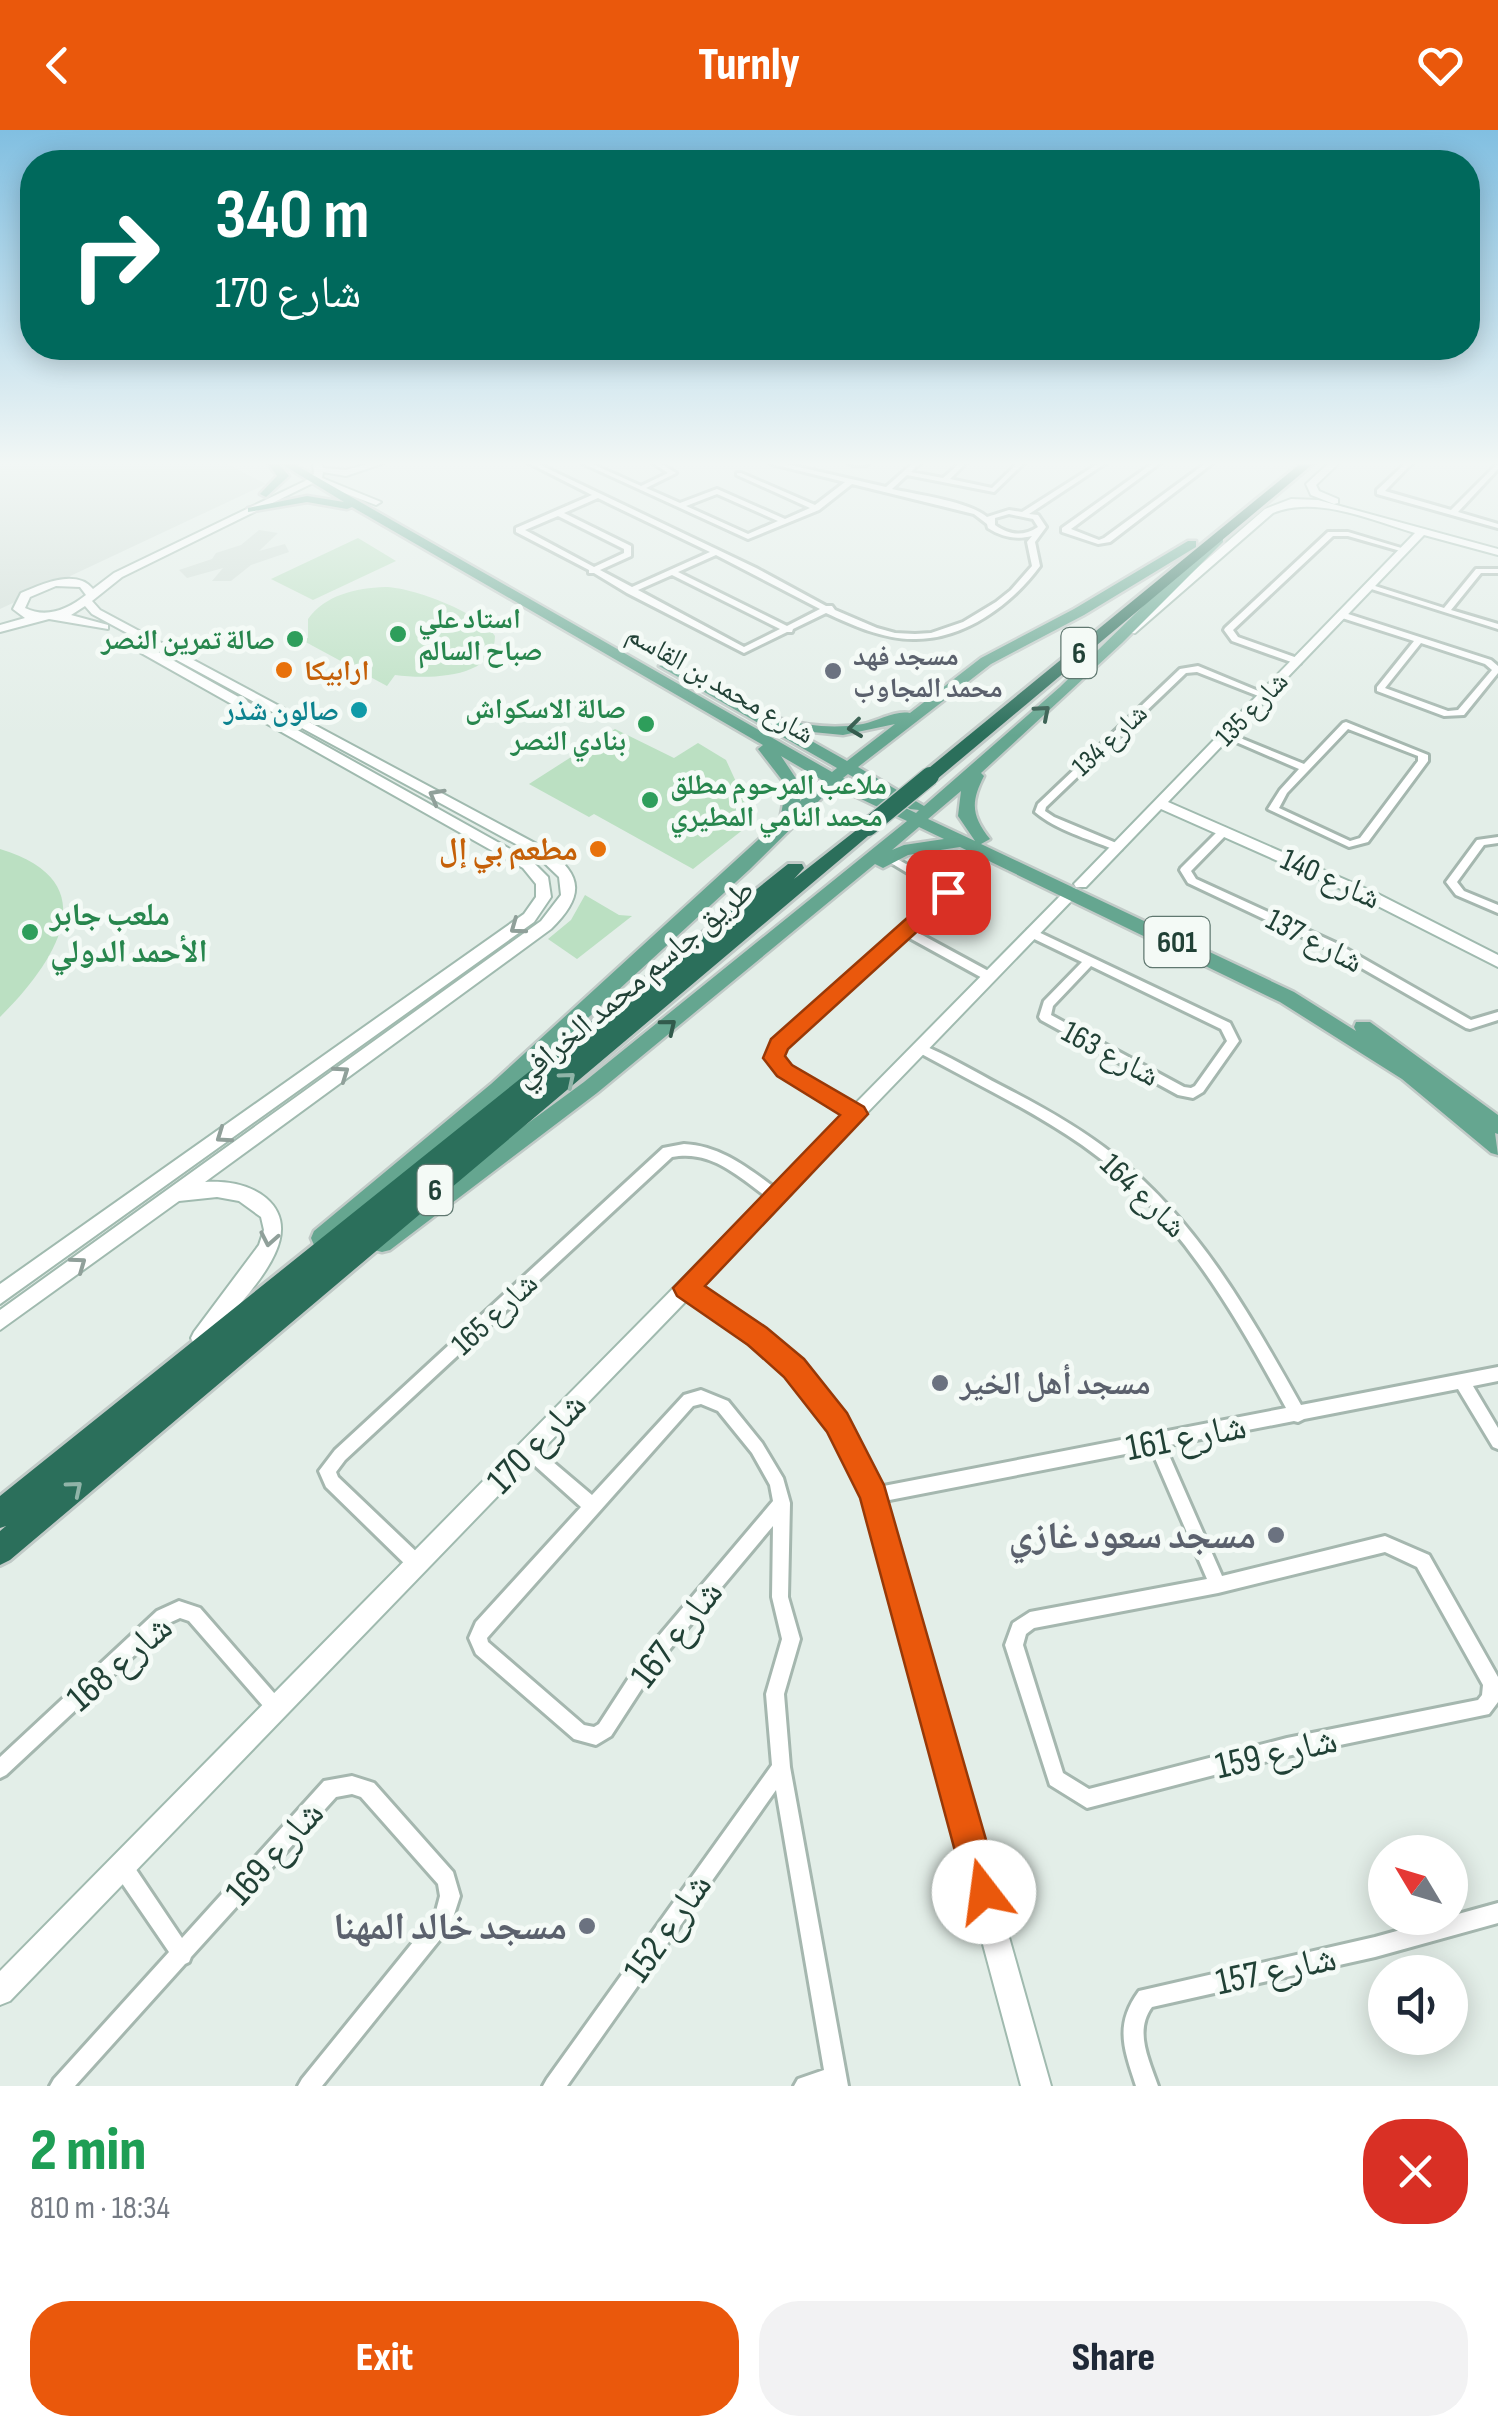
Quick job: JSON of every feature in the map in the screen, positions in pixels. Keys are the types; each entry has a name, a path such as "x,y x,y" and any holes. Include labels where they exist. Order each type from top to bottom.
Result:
{"highway":[{"name":"طريق جاسم محمد الخرافي","path":"922,774 1180,554"},
{"name":"طريق جاسم محمد الخرافي","path":"0,1550 860,825 1196,554"},
{"name":"طريق جاسم محمد الخرافي","path":"0,1514 860,825"},
{"path":"0,1502 77,1451"}],"main road":[{"name":"شارع محمد بن القاسم","path":"454,554 712,708 922,817 1338,1011 1493,1115"},
{"name":"شارع محمد بن القاسم","path":"460,554 740,708 839,774"},
{"path":"137,1402 201,1338 430,1148 839,774 1000,652 1079,612 1175,554"},
{"path":"282,1314 460,1188 633,1056 810,910 980,768 1203,554"},
{"path":"740,708 792,726 836,731 886,722 944,692"},
{"path":"712,708 785,768 794,799 782,829"},
{"path":"810,910 890,858 924,845 973,841 962,804 980,768"},
{"name":"شارع محمد بن القاسم","path":"1076,888 1345,1030 1409,1074 1498,1147"}],"street":[{"path":"0,614 34,590 98,574 139,554"},
{"path":"0,629 47,617 90,598 118,575 161,554"},
{"path":"562,554 744,650 829,608"},
{"path":"592,571 627,554"},
{"path":"630,591 711,554"},
{"path":"721,554 892,634 950,633 980,616 1029,577 1036,566 1034,554"},
{"path":"1103,653 1221,554"},
{"path":"1297,661 1235,639 1228,630 1308,554"},
{"name":"شارع 135","path":"1076,888 1400,554"},
{"path":"1447,609 1479,572 1498,571"},
{"path":"672,572 788,630"},
{"path":"0,1321 172,1195 541,906 546,886 540,874 311,735 96,612 88,587 66,582"},
{"path":"1369,587 1498,628"},
{"path":"0,1295 275,1100 298,1097 555,918 567,900 569,883 562,867 534,848 98,624 22,612 20,600"},
{"path":"1342,615 1418,640 1494,666 1496,670 1461,713 1447,714 1380,689 1379,685 1418,640"},
{"name":"شارع 134","path":"1116,847 1050,819 1040,812 1040,806 1182,672 1198,670 1264,695"},
{"path":"1346,725 1416,749 1423,755 1423,761 1364,840 1349,844 1272,809 1306,768 1346,725"},
{"path":"1225,736 1306,768"},
{"name":"شارع 140","path":"1159,803 1427,922 1498,962"},
{"path":"457,825 520,854 534,848"},
{"name":"شارع 137","path":"1224,831 1184,870 1192,882 1334,947 1470,1025 1498,1016"},
{"path":"1498,840 1481,842 1451,882 1460,893 1498,909"},
{"path":"856,1114 784,1070 774,1058 778,1044 951,889 890,858"},
{"name":"شارع 170","path":"0,1991 1076,888"},
{"path":"906,931 990,976"},
{"name":"شارع 163","path":"1032,933 1226,1026 1233,1042 1199,1089 1182,1092 1045,1017 1048,1004 1088,961"},
{"name":"شارع 164","path":"920,1048 1079,1137 1130,1176 1200,1250 1246,1316 1298,1415"},
{"name":"شارع 165","path":"417,1564 332,1482 327,1471 340,1455 668,1152 689,1146 705,1148 776,1196"},
{"path":"172,1195 218,1189 244,1194 265,1206 274,1227 273,1239 261,1264 220,1306 201,1338"},
{"path":"686,1288 757,1336 794,1368 837,1423 874,1495 1036,2086"},
{"name":"شارع 161","path":"874,1495 1498,1374"},
{"path":"1462,1381 1498,1442"},
{"name":"شارع 167","path":"701,1397 724,1406 740,1424 777,1484 782,1503 653,1656 604,1730 596,1736 580,1734 482,1648 478,1638 482,1628 689,1400 701,1397"},
{"path":"1156,1442 1218,1585"},
{"path":"528,1450 591,1504"},
{"path":"782,1503 780,1597 791,1639 775,1694 781,1768 836,2082 805,2086"},
{"name":"شارع 159","path":"1385,1544 1406,1551 1423,1561 1432,1576 1492,1684 1491,1698 1483,1708 1287,1748 1087,1799 1071,1791 1056,1778 1014,1645 1019,1629 1030,1620 1218,1585 1385,1544"},
{"name":"شارع 168","path":"0,1770 163,1618 179,1609 194,1614 276,1708"},
{"name":"شارع 152","path":"554,2086 781,1768"},
{"name":"شارع 169","path":"61,2086 331,1788 352,1785 366,1790 446,1879 450,1896 443,1920 309,2086"},
{"path":"122,1866 182,1955"},
{"name":"شارع 157","path":"1147,2086 1130,2036 1136,2008 1146,1998 1376,1947 1498,1913"}],"shaded area":[{"path":"0,554 116,554 0,609"},
{"path":"215,554 282,554 251,565 231,581 212,581 223,568 187,578 179,570 212,559"}],"green space":[{"path":"323,554 385,554 396,561 313,600 271,579"},
{"path":"385,587 428,596 461,610 495,636 492,650 472,669 440,676 395,675 387,686 300,639 308,638 308,619 323,604 352,591"},
{"name":"ملاعب المرحوم مطلق محمد النامي المطيري","path":"615,729 674,758 698,743 726,760 754,821 693,869 594,814 589,817 529,784"},
{"name":"ملعب جابر الأحمد الدولي","path":"0,849 34,863 54,882 63,902 62,925 53,949 0,1017"},
{"path":"585,895 619,915 632,916 577,959 548,939 571,920"}],"place":[{"name":"استاد علي صباح السالم","path":"398,634"},
{"name":"صالة تمرين النصر","path":"295,639"},
{"name":"ارابيكا","path":"284,670"},
{"name":"مسجد فهد محمد المجاوب","path":"833,671"},
{"name":"صالون شذر","path":"359,710"},
{"name":"صالة الاسكواش بنادي النصر","path":"646,724"},
{"name":"ملاعب المرحوم مطلق محمد النامي المطيري","path":"650,800"},
{"name":"مطعم بي إل","path":"598,849"},
{"name":"ملعب جابر الأحمد الدولي","path":"30,932"},
{"name":"مسجد أهل الخير","path":"940,1383"},
{"name":"مسجد سعود غازي","path":"1276,1535"},
{"name":"مسجد خالد المهنا","path":"587,1926"}],"route":[{"path":"948,892 778,1044 774,1058 784,1070 856,1114 686,1288 757,1336 794,1368 837,1423 874,1495 984,1892"}]}
